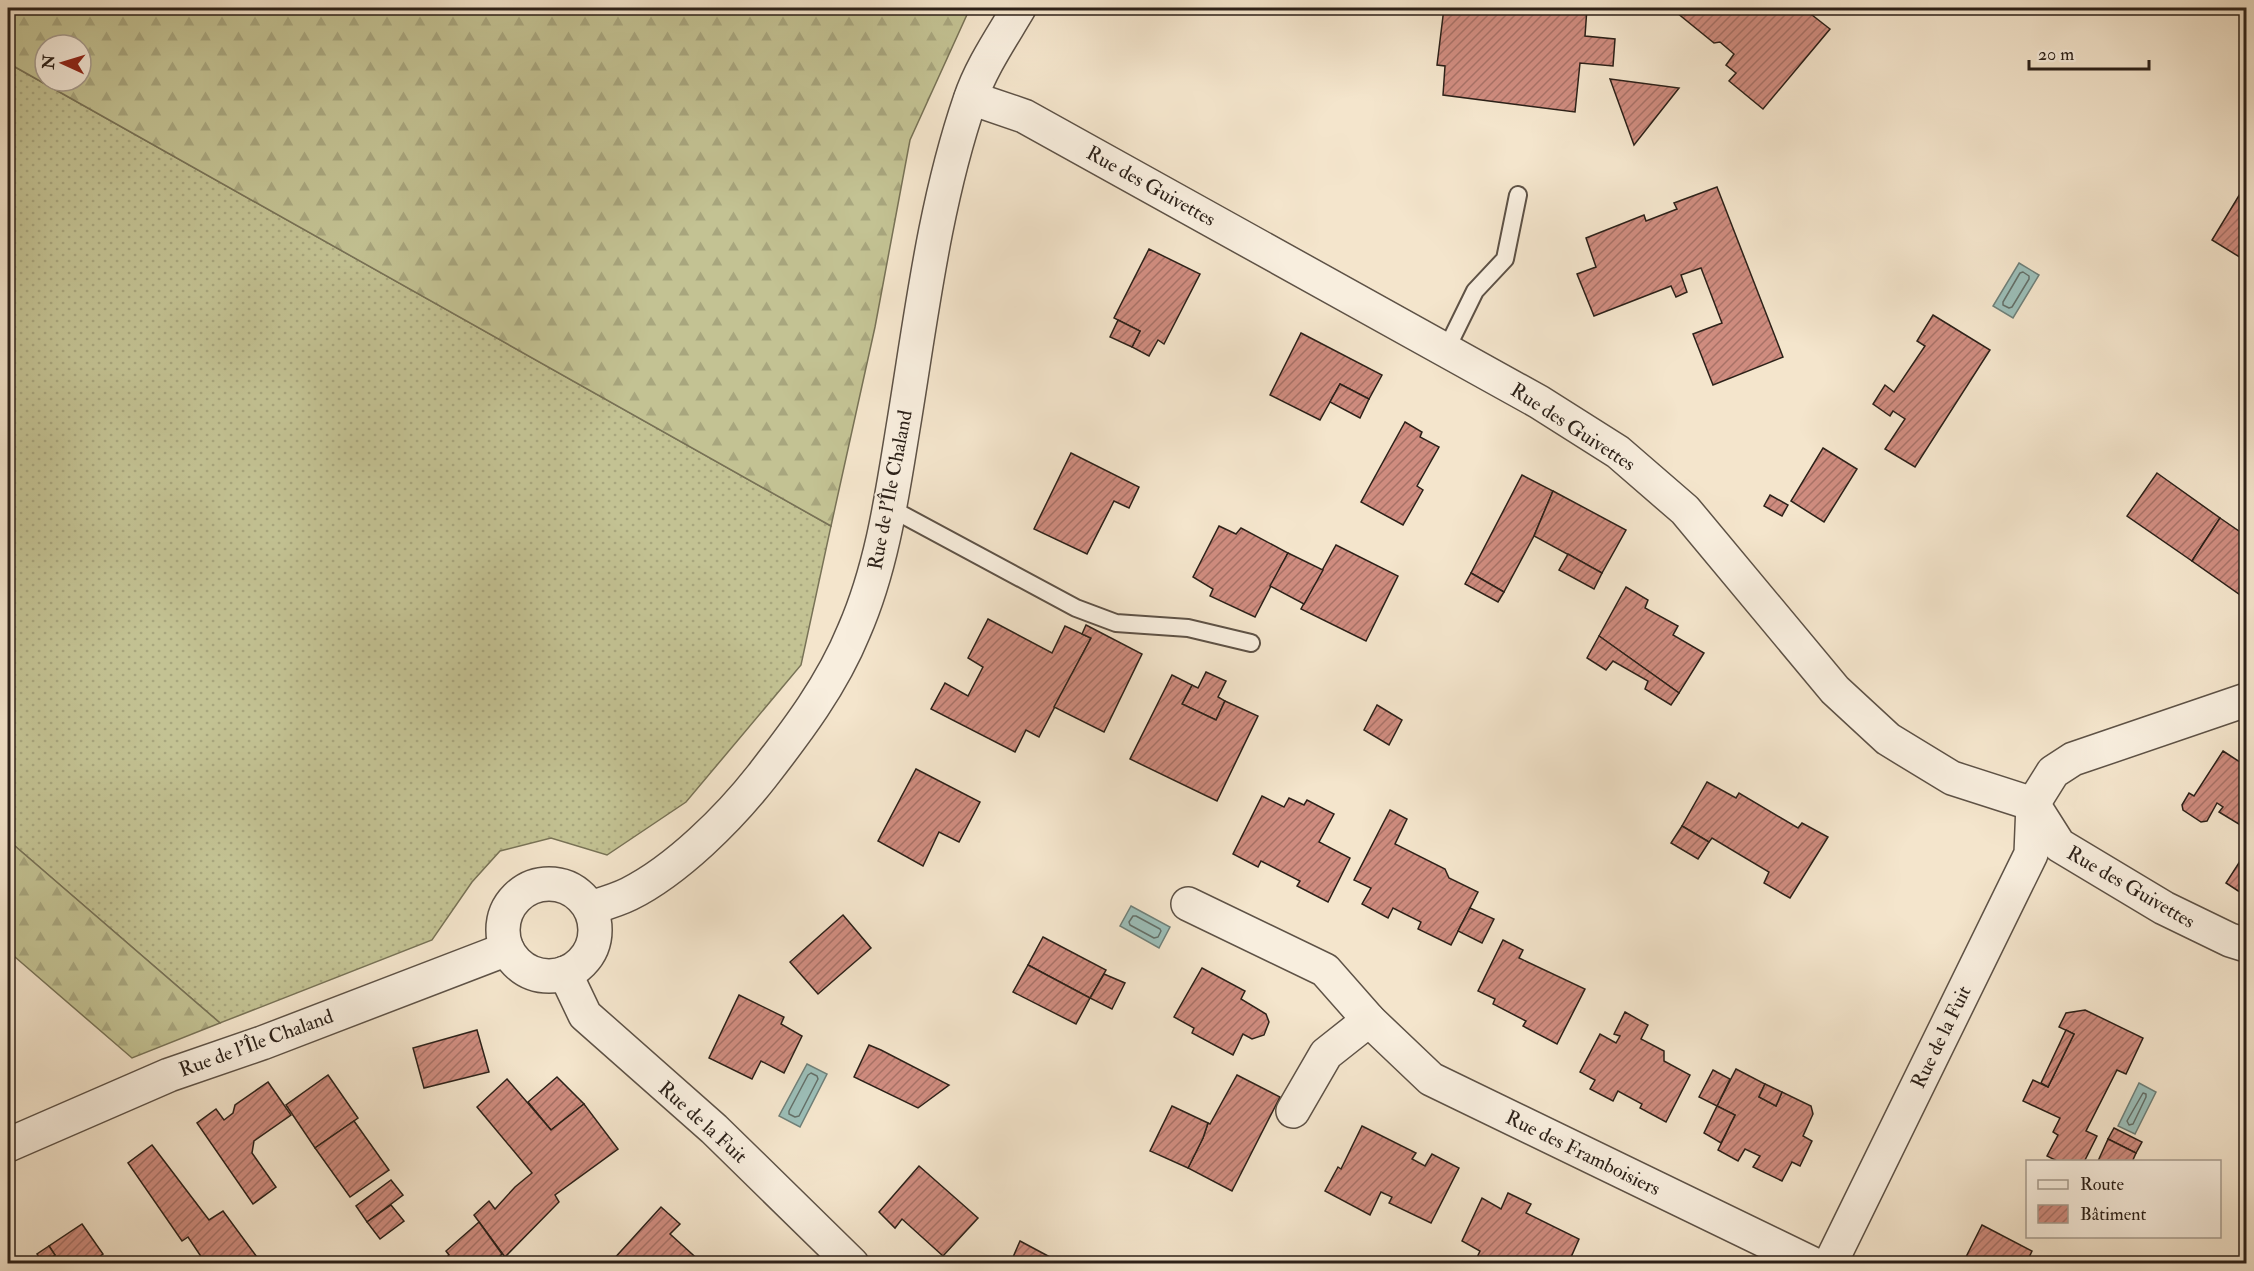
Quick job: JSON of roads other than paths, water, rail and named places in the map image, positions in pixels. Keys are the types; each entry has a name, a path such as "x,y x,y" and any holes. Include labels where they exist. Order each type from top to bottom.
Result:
{"street":[{"name":"Rue de l'Île Chaland","path":"590,909 629,894 663,872 706,836 745,798 827,688 855,631 873,578 890,508 923,303 946,187 971,98 990,58 1019,8"},
{"name":"Rue des Guivettes","path":"971,98 1024,116 1539,402 1618,452 1685,510 1835,690 1888,739 1952,778 2033,804 2059,846 2164,908 2230,940 2247,945"},
{"path":"2033,804 2053,772 2073,759 2247,700"},
{"name":"Rue de la Fuit","path":"1830,1263 2031,854 2033,804"},
{"path":"547,884 563,886 580,896 590,909 595,931 591,949 581,964 565,973 548,976 531,972 516,962 507,949 503,936 503,925 508,910 515,898 533,886 547,884"},
{"name":"Rue des Framboisiers","path":"1188,904 1325,970 1369,1020 1431,1079 1813,1263"},
{"name":"Rue de l'Île Chaland","path":"8,1145 169,1075 262,1043 507,949"},
{"name":"Rue de la Fuit","path":"565,973 585,1015 714,1129 852,1263"},
{"path":"1293,1111 1326,1054 1369,1020"}],"lane":[{"path":"1446,350 1474,291 1505,260 1518,195"},
{"path":"890,508 1076,608 1116,623 1188,628 1251,643"}],"water":[{"path":"2019,263 2039,275 2013,318 1993,306"},
{"path":"1131,906 1170,927 1159,948 1120,926"},
{"path":"807,1064 827,1074 800,1127 779,1116"},
{"path":"2139,1083 2156,1092 2135,1134 2118,1126"}]}
